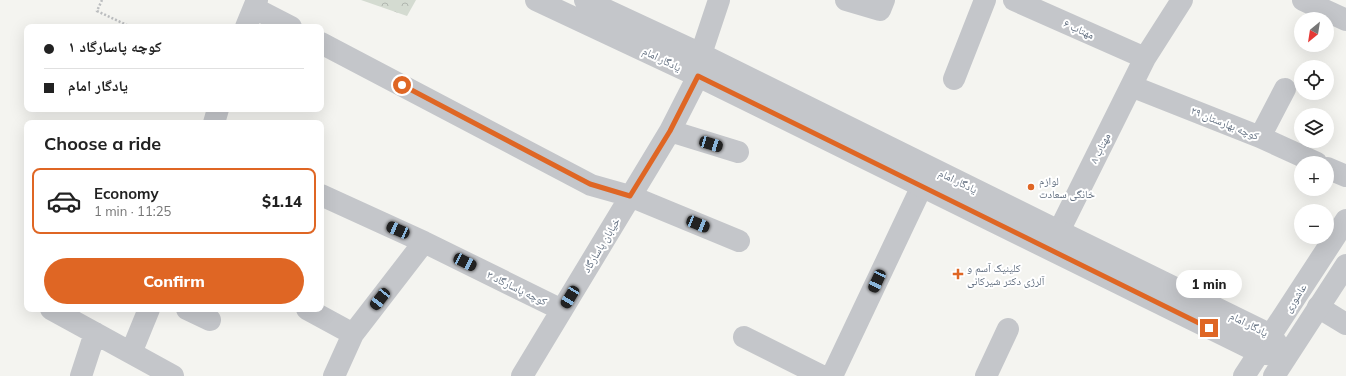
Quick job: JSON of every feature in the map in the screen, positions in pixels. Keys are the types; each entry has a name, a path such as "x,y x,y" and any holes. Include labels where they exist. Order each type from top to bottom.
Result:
{"street":[{"name":"یادگار امام","path":"536,0 698,76 922,186 1228,325 1271,335 1286,357"},
{"name":"یادگار امام","path":"585,0 701,54 1059,231 1228,325 1260,353 1286,357"},
{"path":"701,54 719,0"},
{"path":"846,0 880,10 884,0"},
{"path":"954,79 985,0"},
{"name":"مهتاب ۶","path":"1014,0 1145,58"},
{"name":"مهتاب ۸","path":"1059,231 1145,58 1182,0"},
{"path":"1303,0 1346,20"},
{"path":"253,12 283,24"},
{"path":"324,45 590,184 630,196 739,240"},
{"name":"خیابان پاسارگاد","path":"522,376 670,131 698,76"},
{"name":"کوچه بهارستان ۲۹","path":"1131,86 1260,137 1302,156"},
{"path":"1260,137 1285,89"},
{"path":"670,131 738,152"},
{"path":"1334,171 1346,176"},
{"path":"832,376 922,186"},
{"name":"کوچه پاسارگاد ۳","path":"324,196 424,242 562,310"},
{"name":"عاشوری","path":"1244,376 1346,220"},
{"path":"334,376 353,334 424,242"},
{"path":"1274,376 1346,264"},
{"path":"1318,307 1346,324"},
{"path":"56,312 173,376"},
{"path":"131,353 149,312"},
{"path":"193,312 210,320"},
{"path":"313,312 353,334"},
{"path":"986,376 1008,329"},
{"path":"81,376 95,333"},
{"path":"744,337 810,373"}],"path":[{"path":"102,0 97,11 125,24"}],"green space":[{"path":"361,0 416,0 407,16"}],"place":[{"name":"لوازم خانگی سعادت","path":"1031,187"},
{"name":"کلینیک آسم و آلرژی دکتر شیرکانی","path":"958,274"}],"route":[{"path":"402,85 590,184 630,196 670,131 698,76 1209,328"}]}
